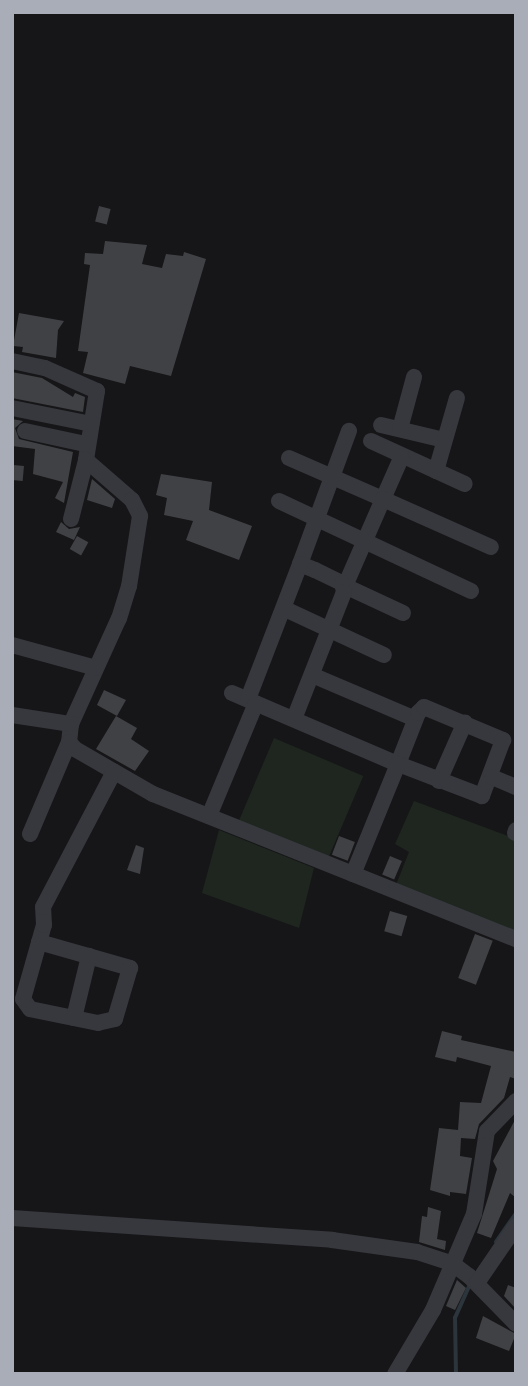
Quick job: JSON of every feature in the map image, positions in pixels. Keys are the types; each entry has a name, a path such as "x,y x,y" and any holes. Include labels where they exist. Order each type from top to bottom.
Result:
{"street":[{"path":"12,360 45,368 94,389 98,401 71,519"},
{"path":"400,429 414,377"},
{"path":"436,471 457,398"},
{"path":"12,408 91,424"},
{"path":"381,425 444,440"},
{"path":"25,431 85,452 132,500 140,516 129,586 71,724 69,742 30,834"},
{"path":"209,816 349,431"},
{"path":"371,441 465,484"},
{"path":"294,719 331,631 345,586 402,456"},
{"path":"289,458 491,547"},
{"path":"279,501 471,591"},
{"path":"300,564 403,613"},
{"path":"285,609 384,655"},
{"path":"12,645 96,668"},
{"path":"312,675 415,719"},
{"path":"232,693 252,701 398,764 439,781 482,796 510,746 498,735 428,707 421,709 415,719 398,764 353,874"},
{"path":"12,715 71,724"},
{"path":"439,781 465,722"},
{"path":"69,742 114,772 209,816 516,939"},
{"path":"39,942 124,966 132,974 115,1019 98,1023 24,1005 39,942 43,907 114,772"},
{"path":"492,776 516,787"},
{"path":"74,1018 89,956"},
{"path":"466,1274 480,1197 487,1131 516,1101"},
{"path":"12,1218 332,1240 417,1252 466,1274 516,1324"},
{"path":"395,1374 466,1274 516,1226"}],"shaded area":[{"path":"274,738 363,776 327,861 238,823"},
{"path":"414,801 516,839 516,933 396,885 409,852 395,844"},
{"path":"219,830 314,868 299,928 202,893"}],"building":[{"path":"99,206 111,209 107,224 95,222"},
{"path":"105,241 147,245 142,264 162,268 166,254 183,256 184,252 206,259 171,376 130,366 125,384 83,373 88,352 78,351 90,265 84,264 85,253 103,254"},
{"path":"19,313 64,321 58,330 56,358 22,352 23,347 13,346"},
{"path":"12,372 42,378 73,397 75,393 85,397 83,412 12,398"},
{"path":"12,419 23,421 15,428 19,439 73,452 64,503 55,498 63,482 33,474 35,449 12,446"},
{"path":"13,465 24,466 23,481 12,480"},
{"path":"161,474 212,482 209,510 252,526 239,560 186,540 193,521 164,515 167,498 156,495"},
{"path":"92,479 115,499 112,508 87,500"},
{"path":"61,522 69,529 80,527 74,540 56,532"},
{"path":"77,536 88,542 81,555 70,549"},
{"path":"104,690 126,700 117,716 97,705"},
{"path":"116,716 137,728 131,739 149,751 135,771 96,749"},
{"path":"339,836 355,842 348,861 332,855"},
{"path":"136,845 144,848 140,874 127,870"},
{"path":"390,856 402,861 394,879 382,874"},
{"path":"390,911 407,916 402,936 384,931"},
{"path":"475,934 493,941 476,985 458,978"},
{"path":"442,1031 462,1036 461,1040 516,1052 516,1079 510,1077 504,1098 479,1124 475,1139 461,1138 460,1156 472,1158 466,1194 450,1192 450,1196 430,1190 439,1128 458,1130 460,1102 481,1103 491,1066 457,1057 456,1062 435,1057"},
{"path":"516,1118 516,1198 510,1193 491,1238 477,1233 497,1169 493,1161"},
{"path":"428,1207 441,1211 437,1239 446,1241 445,1250 419,1242 422,1216 427,1217"},
{"path":"457,1280 466,1288 455,1310 446,1306"},
{"path":"508,1285 516,1288 516,1309 504,1296"},
{"path":"483,1316 516,1334 509,1351 476,1338"}],"waterway":[{"path":"496,1242 516,1213"},
{"path":"456,1374 455,1318 470,1285"}]}
